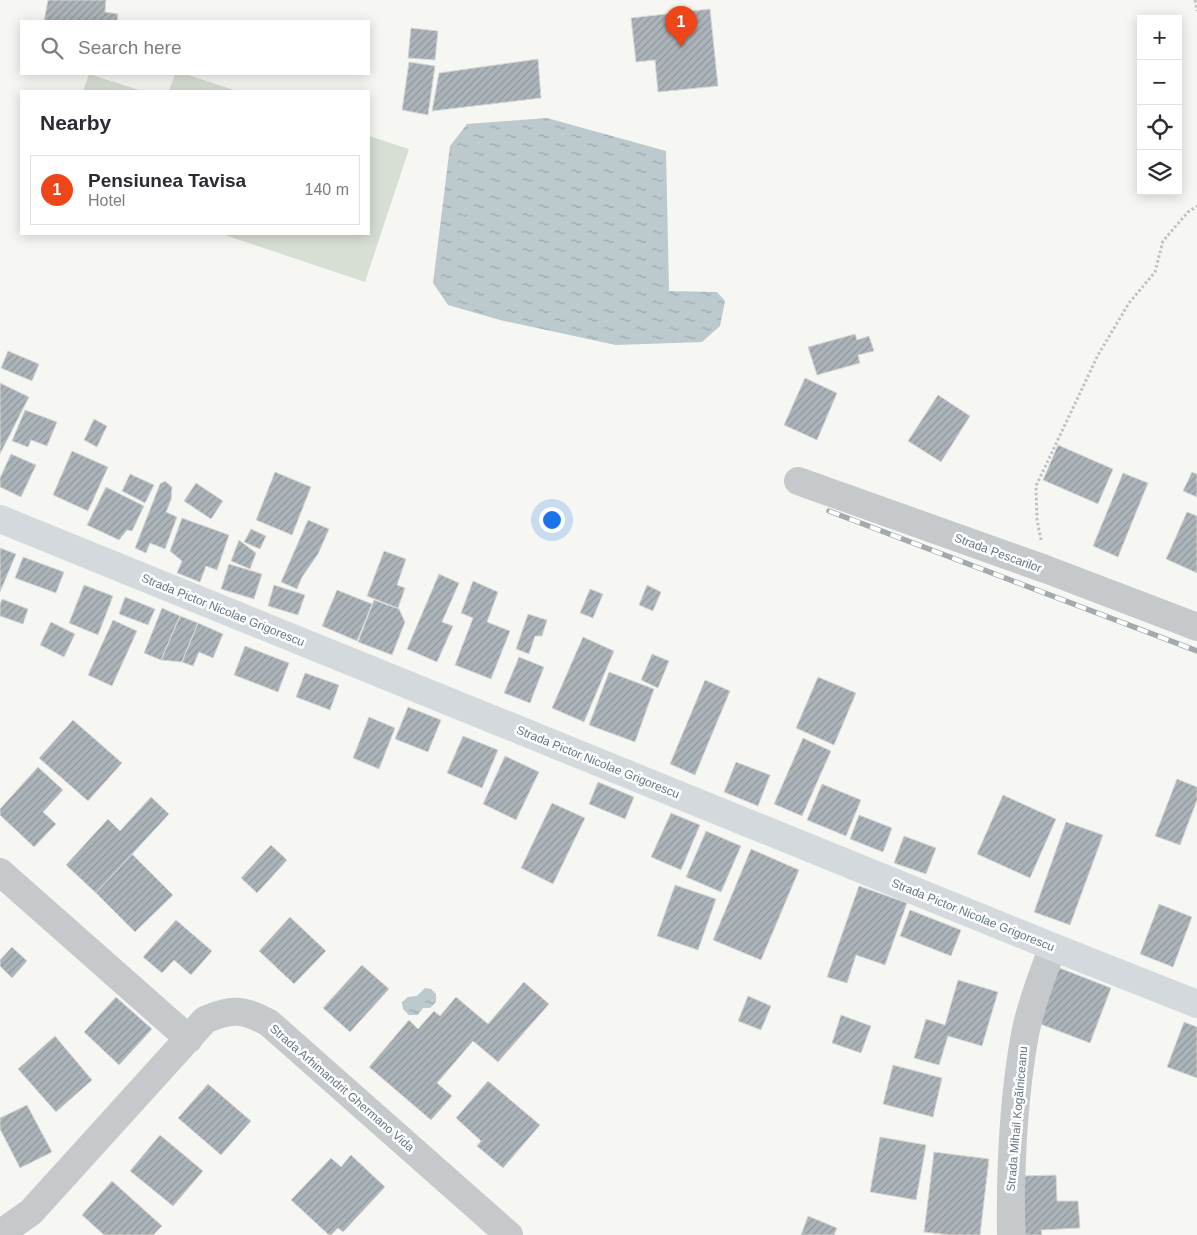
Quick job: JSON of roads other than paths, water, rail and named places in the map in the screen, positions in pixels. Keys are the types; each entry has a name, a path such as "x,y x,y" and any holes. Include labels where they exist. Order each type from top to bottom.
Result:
{"main road":[{"name":"Strada Pictor Nicolae Grigorescu","path":"0,519 1197,1004"}],"street":[{"name":"Strada Pescarilor","path":"798,481 1048,570 1197,627"},
{"path":"0,872 189,1039"},
{"name":"Strada Mihail Kogălniceanu","path":"1011,1235 1010,1180 1017,1092 1025,1033 1040,981 1053,947"},
{"name":"Strada Arhimandrit Ghermano Vida","path":"0,1234 31,1212 205,1020 220,1013 237,1011 252,1014 269,1023 509,1235"}],"water":[{"path":"547,118 666,151 669,291 717,292 725,301 720,326 702,342 616,345 500,320 448,305 433,283 450,146 467,124"},
{"path":"425,988 431,989 436,994 436,1002 430,1008 423,1008 418,1015 409,1015 403,1009 402,1002 408,997 417,996"}],"railway":[{"path":"829,511 1197,651"}],"place":[{"name":"Pensiunea Tavisa","path":"681,47"}]}
